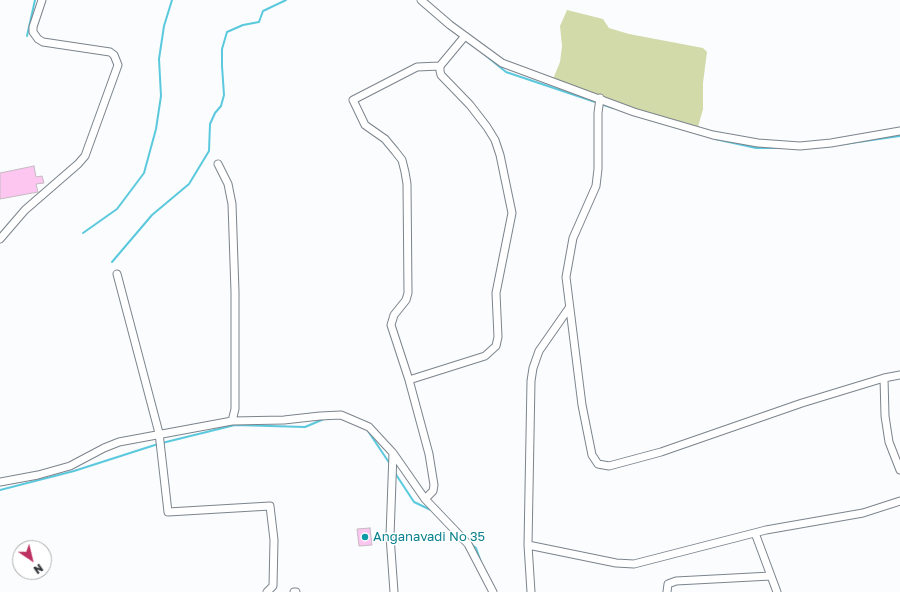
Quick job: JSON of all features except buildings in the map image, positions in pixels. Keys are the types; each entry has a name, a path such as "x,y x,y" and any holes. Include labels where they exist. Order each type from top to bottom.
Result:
{"street":[{"path":"0,239 25,210 78,164 85,156 118,65 114,55 110,52 43,42 38,39 33,32 33,27 42,0"},
{"path":"421,0 465,36 502,63 634,112 713,136 758,143 808,145 838,142 900,131"},
{"path":"409,380 477,360 492,351 496,346 498,337 496,293 512,213 500,155 495,140 470,105 441,75 440,66 465,36"},
{"path":"425,499 433,490 433,479 429,454 409,380 390,325 394,315 406,300 408,292 407,184 405,172 402,160 396,151 385,139 365,126 353,100 417,67 440,66"},
{"path":"600,100 598,113 596,181 590,201 573,238 566,277 582,405 592,455 598,464 602,466 609,466 661,452 743,423 884,378 900,375"},
{"path":"218,164 228,184 232,204 235,292 235,409 232,421"},
{"path":"116,274 159,433 168,512 270,506 274,540 273,586 266,592"},
{"path":"531,592 528,545 531,381 533,368 539,351 569,308"},
{"path":"884,378 885,416 889,442 900,470"},
{"path":"0,482 38,475 70,466 104,448 119,442 159,433 232,421 284,420 320,416 341,416 369,427 393,453 425,499 468,544 493,592"},
{"path":"393,453 390,536 394,592"},
{"path":"528,545 616,563 634,564 755,533 863,513 900,501"},
{"path":"755,533 777,592"},
{"path":"667,592 668,584 676,581 771,576"}],"green space":[{"path":"567,10 603,19 609,28 629,34 703,48 707,52 703,83 703,109 698,127 645,112 553,79 560,62 562,46 560,26"}],"waterway":[{"path":"27,36 35,0"},
{"path":"83,233 117,209 144,173 156,129 161,96 159,59 164,26 172,0"},
{"path":"112,262 152,215 189,184 209,151 210,124 215,113 221,106 224,95 222,49 227,32 243,25 259,22 263,11 286,0"},
{"path":"479,50 506,72 613,108"},
{"path":"830,146 900,136"},
{"path":"715,139 756,148 776,148"},
{"path":"162,443 235,425 305,427 324,419"},
{"path":"368,431 390,464"},
{"path":"0,490 74,471 158,444"},
{"path":"395,473 414,502 433,511"},
{"path":"471,544 476,548 481,562"}],"place":[{"name":"Anganavadi No 35","path":"365,537"}]}
